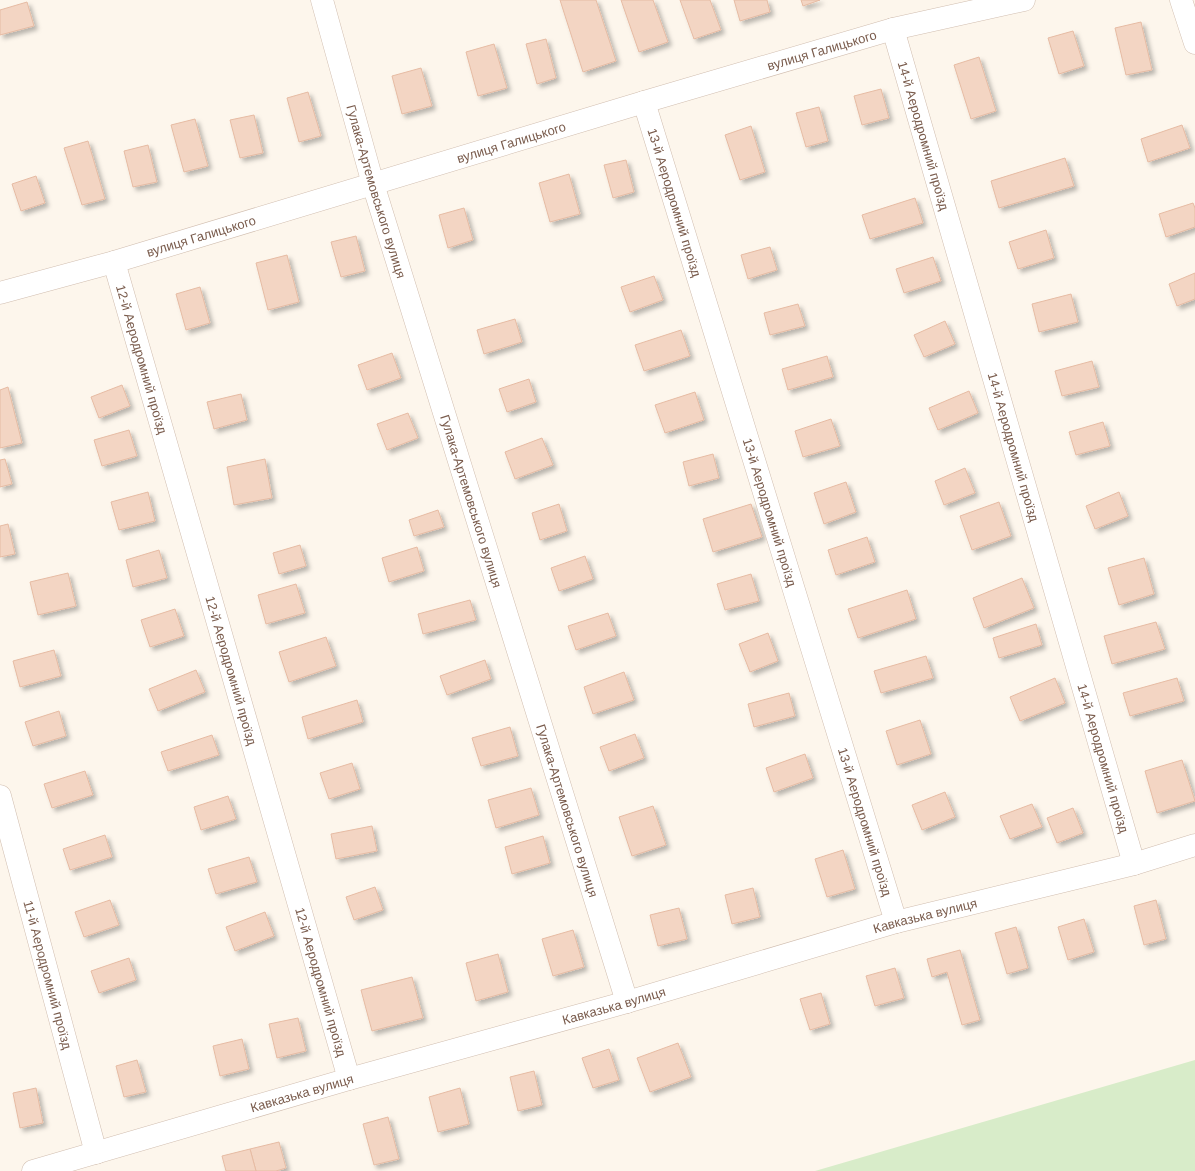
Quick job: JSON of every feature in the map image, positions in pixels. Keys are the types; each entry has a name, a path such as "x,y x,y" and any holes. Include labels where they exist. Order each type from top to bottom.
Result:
{"street":[{"name":"Гулака-Артемовського вулиця","path":"322,0 373,184 627,1002"},
{"name":"вулиця Галицького","path":"0,292 114,262 644,102 893,30 1024,0"},
{"path":"1180,0 1195,43"},
{"name":"14-й Аеродромний проїзд","path":"893,30 1134,864"},
{"name":"13-й Аеродромний проїзд","path":"644,102 896,922"},
{"name":"12-й Аеродромний проїзд","path":"114,262 349,1079"},
{"name":"11-й Аеродромний проїзд","path":"0,796 96,1153"},
{"name":"Кавказька вулиця","path":"33,1171 349,1079 627,1002 896,922 1134,864 1195,845"}],"green space":[{"path":"1195,1060 1195,1171 815,1171 1171,1067"}],"building":[{"path":"560,0 596,0 616,61 583,72"},
{"path":"621,0 653,0 668,42 639,52"},
{"path":"680,0 710,0 721,30 694,39"},
{"path":"734,0 767,0 770,12 740,21"},
{"path":"801,0 820,0 803,6"},
{"path":"27,2 34,26 0,35 0,10"},
{"path":"1141,22 1152,70 1126,75 1115,28"},
{"path":"1073,31 1084,66 1059,74 1048,38"},
{"path":"546,39 556,78 537,84 526,44"},
{"path":"494,44 507,88 478,96 466,52"},
{"path":"979,57 996,111 971,119 954,65"},
{"path":"421,68 432,106 402,114 392,76"},
{"path":"881,89 889,118 862,125 854,96"},
{"path":"308,92 321,136 299,142 287,98"},
{"path":"819,107 828,141 806,147 796,113"},
{"path":"254,115 263,153 240,158 230,120"},
{"path":"195,119 208,166 184,172 171,125"},
{"path":"1182,125 1190,148 1148,162 1141,139"},
{"path":"751,126 765,172 740,180 725,135"},
{"path":"88,141 105,199 82,205 64,148"},
{"path":"148,145 157,182 133,187 124,151"},
{"path":"1065,158 1074,186 999,208 991,181"},
{"path":"626,160 634,192 613,198 604,165"},
{"path":"569,174 580,214 550,222 539,183"},
{"path":"36,176 45,203 21,211 12,184"},
{"path":"915,198 923,223 870,239 862,215"},
{"path":"1193,203 1195,208 1195,227 1166,237 1159,214"},
{"path":"464,208 473,240 448,248 439,215"},
{"path":"1046,230 1054,258 1018,269 1009,242"},
{"path":"356,236 365,271 341,277 331,242"},
{"path":"770,247 777,270 748,279 741,255"},
{"path":"287,255 299,302 268,310 256,263"},
{"path":"933,257 941,281 904,293 896,269"},
{"path":"1195,273 1195,299 1177,306 1169,284"},
{"path":"654,276 663,300 630,312 621,287"},
{"path":"200,287 210,323 186,330 176,294"},
{"path":"1071,294 1078,322 1039,332 1032,304"},
{"path":"798,304 805,326 770,335 764,313"},
{"path":"515,319 522,342 484,354 477,330"},
{"path":"945,321 955,344 924,357 914,335"},
{"path":"681,330 690,356 644,371 635,345"},
{"path":"392,353 401,378 367,390 358,365"},
{"path":"827,356 833,377 788,390 782,369"},
{"path":"1092,361 1099,387 1062,396 1055,371"},
{"path":"529,379 536,402 507,412 499,389"},
{"path":"122,385 130,406 99,418 91,397"},
{"path":"8,387 22,443 0,448 0,390"},
{"path":"969,391 978,413 938,430 929,408"},
{"path":"695,392 704,420 665,433 655,405"},
{"path":"241,394 247,420 214,429 207,402"},
{"path":"408,413 418,438 387,450 377,424"},
{"path":"831,419 840,446 803,457 795,431"},
{"path":"1103,422 1110,446 1076,455 1069,432"},
{"path":"129,430 137,456 102,466 94,440"},
{"path":"542,438 553,465 515,479 505,452"},
{"path":"713,454 719,478 689,486 683,462"},
{"path":"5,459 12,484 0,487 0,460"},
{"path":"265,459 272,498 234,505 227,467"},
{"path":"965,468 975,493 944,505 935,481"},
{"path":"846,482 856,512 824,524 814,493"},
{"path":"148,492 155,521 119,530 111,502"},
{"path":"1119,492 1128,516 1095,529 1086,506"},
{"path":"999,502 1011,536 972,550 960,516"},
{"path":"559,504 567,531 540,540 532,513"},
{"path":"751,504 762,537 713,552 703,519"},
{"path":"438,510 444,527 414,536 409,520"},
{"path":"8,524 15,554 0,557 0,526"},
{"path":"867,537 875,562 836,575 828,550"},
{"path":"300,545 306,566 279,574 273,553"},
{"path":"417,547 424,571 389,582 382,558"},
{"path":"159,550 167,578 133,587 126,560"},
{"path":"585,556 593,579 559,591 551,568"},
{"path":"1144,558 1154,594 1119,605 1108,568"},
{"path":"68,573 76,606 38,615 30,582"},
{"path":"751,574 759,601 725,610 717,584"},
{"path":"1022,578 1034,608 984,628 973,598"},
{"path":"296,584 305,613 266,624 258,595"},
{"path":"907,590 916,619 858,638 848,609"},
{"path":"470,600 476,620 423,634 418,614"},
{"path":"175,609 184,636 150,647 141,620"},
{"path":"608,613 616,636 576,650 568,626"},
{"path":"1156,622 1165,649 1112,664 1104,636"},
{"path":"1036,624 1042,645 999,658 993,638"},
{"path":"768,633 778,661 750,672 739,644"},
{"path":"326,637 336,666 289,682 279,652"},
{"path":"54,650 61,676 20,687 13,661"},
{"path":"926,656 933,678 881,693 874,671"},
{"path":"485,660 491,679 447,695 440,676"},
{"path":"196,670 205,692 158,711 149,689"},
{"path":"624,672 634,700 593,714 584,687"},
{"path":"1055,678 1065,703 1020,721 1010,697"},
{"path":"1177,678 1184,701 1130,716 1123,693"},
{"path":"789,693 795,716 754,727 748,704"},
{"path":"357,700 363,722 308,739 302,717"},
{"path":"59,711 66,736 33,746 25,722"},
{"path":"920,720 931,754 897,765 886,731"},
{"path":"510,727 518,756 481,766 472,738"},
{"path":"635,734 644,758 609,771 600,747"},
{"path":"212,735 219,755 168,771 161,752"},
{"path":"805,754 813,778 774,792 766,768"},
{"path":"1182,760 1195,801 1157,813 1145,771"},
{"path":"352,763 360,789 329,799 320,773"},
{"path":"85,771 93,795 52,808 44,784"},
{"path":"531,788 539,815 496,828 488,800"},
{"path":"945,792 955,817 922,830 912,805"},
{"path":"228,796 236,819 201,830 194,807"},
{"path":"1032,804 1042,827 1010,839 1000,816"},
{"path":"653,806 666,845 632,856 619,817"},
{"path":"1073,808 1083,833 1057,843 1047,818"},
{"path":"372,826 377,851 336,859 331,834"},
{"path":"105,835 112,857 70,870 63,849"},
{"path":"543,836 550,863 512,874 505,847"},
{"path":"843,850 855,889 827,897 815,859"},
{"path":"249,857 257,882 216,894 208,869"},
{"path":"375,887 383,910 354,920 346,897"},
{"path":"753,888 760,917 732,924 725,895"},
{"path":"110,900 119,925 84,937 75,912"},
{"path":"1156,900 1166,939 1144,945 1134,906"},
{"path":"679,908 687,939 658,946 650,915"},
{"path":"265,912 274,936 235,951 226,927"},
{"path":"1084,919 1094,952 1068,960 1058,927"},
{"path":"1016,927 1028,968 1007,974 995,933"},
{"path":"573,930 584,967 553,976 542,939"},
{"path":"960,950 980,1020 962,1025 947,972 932,977 927,959"},
{"path":"498,954 508,992 476,1001 466,963"},
{"path":"129,958 136,980 99,993 91,971"},
{"path":"895,968 904,998 875,1006 866,976"},
{"path":"412,977 423,1018 372,1031 361,990"},
{"path":"821,993 830,1024 810,1030 800,999"},
{"path":"298,1018 306,1051 277,1058 269,1024"},
{"path":"242,1039 249,1069 220,1076 213,1046"},
{"path":"678,1043 691,1077 650,1092 637,1058"},
{"path":"609,1049 619,1080 593,1088 582,1058"},
{"path":"137,1060 146,1092 124,1097 116,1066"},
{"path":"534,1071 542,1105 518,1111 510,1077"},
{"path":"36,1088 43,1123 20,1128 13,1093"},
{"path":"460,1088 469,1124 438,1132 429,1097"},
{"path":"388,1117 399,1159 374,1165 363,1124"},
{"path":"279,1142 286,1168 276,1171 256,1171 250,1149"},
{"path":"250,1149 256,1171 226,1171 222,1156"}]}
